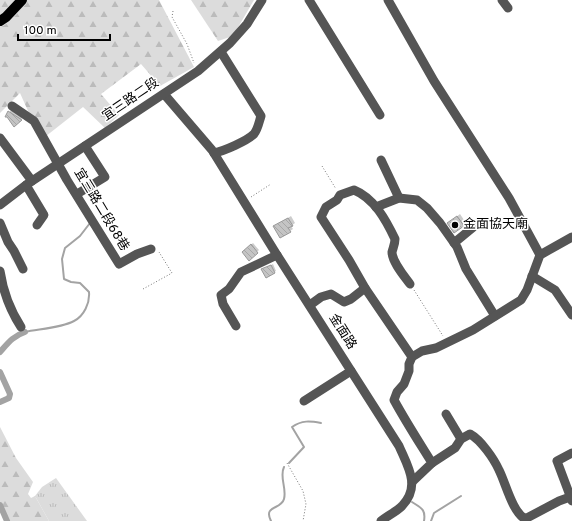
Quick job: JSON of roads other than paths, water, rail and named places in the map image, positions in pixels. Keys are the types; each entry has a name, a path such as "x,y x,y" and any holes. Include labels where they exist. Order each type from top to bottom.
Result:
{"main road":[{"path":"0,21 6,17 22,0"}],"street":[{"name":"宜三路二段","path":"0,205 29,183 198,71 230,43 247,24 262,0"},
{"path":"309,0 380,115"},
{"path":"388,0 434,81 509,198 540,255"},
{"path":"214,153 225,151 253,135 261,116 221,52"},
{"name":"金面路","path":"164,94 214,153 399,446 410,470 412,482"},
{"name":"宜三路二段68巷","path":"12,106 34,121 119,264 137,254 151,249"},
{"path":"0,138 29,183 44,216 37,225"},
{"path":"77,194 105,177 85,146"},
{"path":"382,160 399,198"},
{"path":"410,284 393,258 392,252 395,239 376,207 361,192 354,190 340,195 337,200 326,208 321,217 365,288 412,357"},
{"path":"376,207 399,198 420,201 437,219 454,243 466,269 495,316"},
{"path":"0,223 23,270"},
{"path":"454,243 477,224"},
{"path":"432,463 394,400 397,392 404,384 412,357 422,351 436,348 473,330 521,300 527,290 540,255 572,237"},
{"path":"236,326 223,304 221,295 228,289 241,272 277,255"},
{"path":"0,271 1,284 5,295 21,327"},
{"path":"532,276 555,290 572,315"},
{"path":"310,306 321,297 332,294 344,302 351,299 365,288"},
{"path":"304,401 351,371"},
{"path":"446,414 461,439"},
{"path":"381,521 401,507 412,492 412,482 432,463 455,448 461,439 470,434 484,448 499,469 513,502 521,516 525,519 559,501 571,499 557,461 572,453"}],"waterway":[{"path":"25,332 56,327 69,323 78,319 86,309 89,292 80,283 71,282 64,279 62,259 65,248 80,236 90,223"},
{"path":"0,352 14,338 25,332"},
{"path":"0,372 10,394 9,398 0,402"},
{"path":"289,463 304,447 292,427 299,423 306,422 321,423"},
{"path":"271,521 269,512 280,505 285,495 282,475 284,467"},
{"path":"431,521 434,513 461,496"},
{"path":"412,502 423,511 424,521"},
{"path":"0,505 7,521"}],"place":[{"name":"金面協天廟","path":"455,225"}]}
